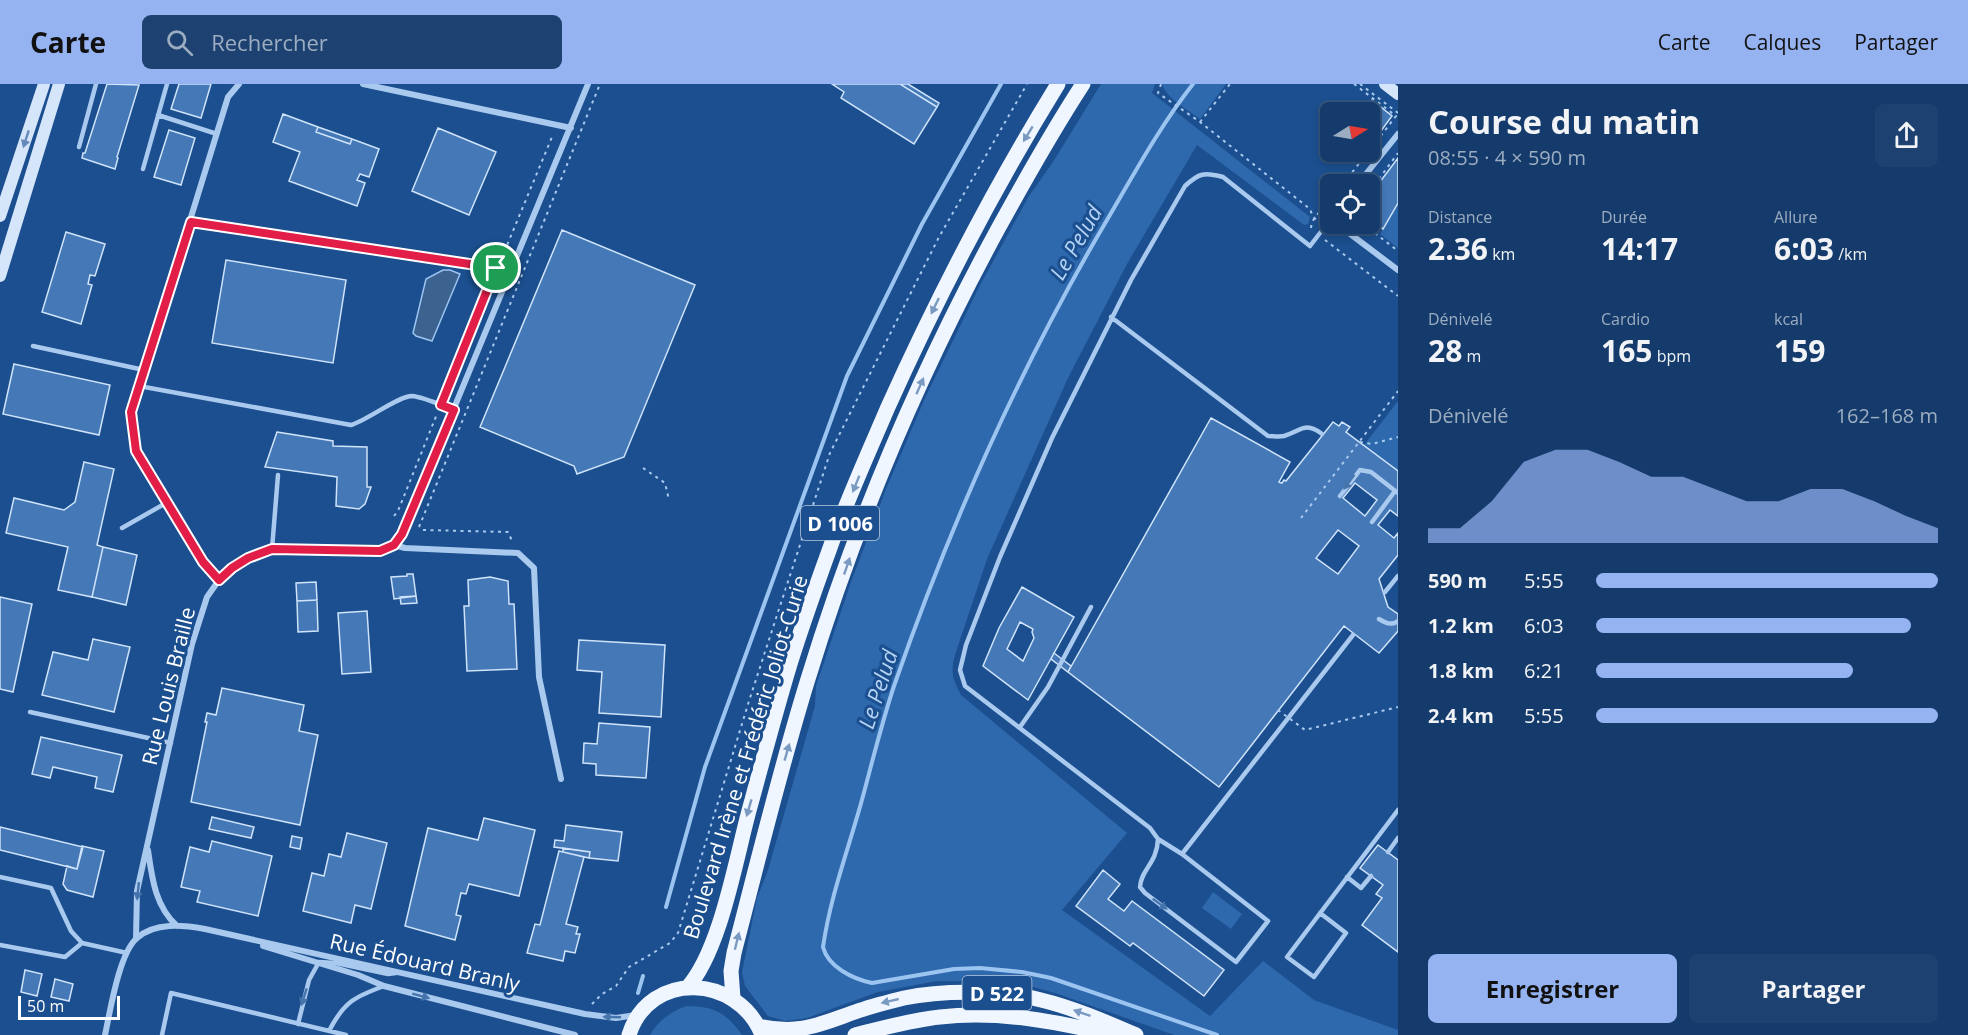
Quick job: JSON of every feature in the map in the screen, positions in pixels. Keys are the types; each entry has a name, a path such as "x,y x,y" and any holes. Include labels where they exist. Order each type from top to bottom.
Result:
{"main road":[{"path":"0,215 44,84"},
{"path":"0,276 59,84"},
{"name":"Boulevard Irène et Frédéric Joliot-Curie","path":"687,987 695,979 712,942 726,900 787,673 836,532 876,434 941,292 1013,160 1058,84"},
{"name":"Boulevard Irène et Frédéric Joliot-Curie","path":"733,998 731,971 734,953 786,753 808,677 857,537 899,433 964,293 1031,169 1083,84"},
{"path":"1385,84 1398,94"},
{"path":"628,1035 639,1014 653,1001 669,992 687,987 711,989 733,998 748,1010 760,1030"},
{"name":"D 522","path":"760,1030 789,1032 828,1023 869,1007 907,997 939,993 994,993 1040,999 1104,1021 1136,1035"},
{"name":"D 522","path":"855,1035 941,1016 994,1015 1038,1020 1113,1035"}],"street":[{"path":"219,580 203,562 136,451 131,412 228,97 239,84"},
{"path":"363,84 571,128"},
{"path":"394,545 408,524 588,84"},
{"path":"1366,174 1398,134"},
{"path":"1350,234 1398,270"},
{"name":"Rue Louis Braille","path":"136,939 137,891 198,620 207,597 219,580 248,558 272,549 380,551 394,545 405,548 518,553"},
{"path":"518,553 534,568 539,677 561,779"},
{"name":"Rue Louis Braille","path":"147,843 152,884 167,917 177,926"},
{"name":"Rue Édouard Branly","path":"136,939 148,931 162,927 205,929 585,1014 616,1018 639,1014"},
{"name":"Rue Édouard Branly","path":"205,929 319,962 384,986 575,1035"},
{"path":"105,1035 120,972 127,953 136,939"}],"lane":[{"path":"79,147 96,84"},
{"path":"142,169 166,84"},
{"path":"158,115 217,134"},
{"path":"1158,839 1158,852 1140,879 1140,887 1145,894 1236,962 1268,921 1182,854 1158,839 1150,828 1020,727 978,698 965,686 960,670 966,645 1000,557 1052,438 1111,317 1185,186 1196,176 1209,173 1223,177 1310,246 1320,232"},
{"path":"1111,317 1268,436 1282,437 1308,427 1322,434"},
{"path":"33,346 144,370"},
{"path":"139,386 351,425 412,396 454,410"},
{"path":"1340,496 1360,470 1371,472 1397,492 1372,522"},
{"path":"272,549 278,475"},
{"path":"122,528 166,503"},
{"path":"1385,592 1398,576"},
{"path":"1020,727 1048,687 1091,607"},
{"path":"1379,619 1386,624 1398,621"},
{"path":"1182,854 1353,635"},
{"path":"30,712 171,743"},
{"path":"1320,913 1346,933 1314,977 1287,957 1320,913 1347,877 1398,810"},
{"path":"1388,852 1398,838"},
{"path":"1347,877 1361,888 1371,876"},
{"path":"0,877 51,888 71,931 82,943 127,953"},
{"path":"0,945 65,957 82,943"},
{"path":"298,1024 309,980 319,962 336,963 388,974 401,973"},
{"path":"329,1031 339,1012 355,998 384,986"},
{"path":"162,1035 171,993 346,1035"}],"path":[{"path":"419,527 600,84"},
{"path":"587,1007 616,986 629,967 670,943 678,933 749,701 830,453 939,237 1027,84"},
{"path":"1161,84 1158,93 1200,122 1310,210 1313,217 1310,228 1398,296"},
{"path":"1200,122 1230,84"},
{"path":"1354,84 1378,102"},
{"path":"1360,84 1398,113"},
{"path":"1380,104 1396,116 1380,137"},
{"path":"394,516 552,137"},
{"path":"1380,177 1398,153"},
{"path":"1351,174 1360,162"},
{"path":"1313,217 1320,212"},
{"path":"191,222 496,268"},
{"path":"1376,234 1398,251"},
{"path":"1301,518 1398,391"},
{"path":"1360,442 1372,444 1398,437"},
{"path":"643,468 665,483 669,500"},
{"path":"423,530 508,532 518,553"},
{"path":"1278,710 1305,730 1398,707"}],"shaded area":[{"path":"1101,84 1155,84 1152,93 1310,217 1308,224 1304,225 1197,145 1127,264 1068,378 987,559 955,655 954,680 961,695 1127,833 1062,910 1210,1016 1263,961 1314,1000 1398,1030 1398,1035 1174,1035 1030,986 962,981 937,981 878,992 807,1018 785,1021 768,1016 745,986 742,972 757,898 768,870 815,706 816,686 851,582 886,489 925,398 980,285 1029,196 1053,162"},
{"path":"1162,84 1226,84 1200,119 1168,95"},
{"path":"1398,203 1398,248 1380,234"},
{"path":"443,270 460,274 432,341 413,333 426,279"},
{"path":"1398,401 1398,471 1364,445"},
{"path":"1213,892 1242,914 1231,929 1202,908"},
{"path":"686,1006 704,1007 718,1012 730,1021 742,1035 650,1035 665,1018"}],"building":[{"path":"107,84 139,85 115,169 82,158"},
{"path":"179,84 211,84 201,118 171,109"},
{"path":"832,84 900,84 937,107 914,144 841,98 844,92"},
{"path":"900,84 908,84 939,103 937,107"},
{"path":"1380,106 1392,116 1380,132"},
{"path":"283,114 318,127 316,132 350,144 352,139 379,149 369,177 360,174 357,180 365,183 357,206 289,181 300,152 273,142"},
{"path":"318,127 352,139 350,144 316,132"},
{"path":"438,128 496,152 469,215 412,191"},
{"path":"169,130 195,138 181,185 154,177"},
{"path":"1398,158 1398,203 1383,229 1380,226 1380,182"},
{"path":"562,230 695,285 624,457 577,474 574,466 480,427"},
{"path":"66,232 105,244 95,276 90,275 88,284 92,285 81,324 42,312"},
{"path":"226,260 346,280 333,363 212,343"},
{"path":"14,364 110,385 99,435 3,414"},
{"path":"1211,418 1290,462 1279,482 1282,483 1333,422 1339,426 1342,422 1350,427 1346,432 1398,471 1398,516 1390,510 1378,525 1394,538 1398,533 1398,555 1379,579 1388,607 1398,614 1398,631 1379,653 1344,626 1219,787 1068,672","holes":["1355,483 1377,500 1365,516 1343,498","1338,530 1359,546 1338,574 1316,558"]},
{"path":"277,432 333,441 333,446 367,447 367,487 371,487 365,504 359,509 336,506 337,477 265,467"},
{"path":"84,462 114,469 97,545 103,547 92,597 58,590 68,547 6,533 14,498 64,510 75,502"},
{"path":"103,547 137,555 126,605 92,597"},
{"path":"407,574 413,574 416,596 394,599 391,577 407,576"},
{"path":"490,577 508,581 509,604 514,604 517,669 467,671 464,606 469,606 468,580"},
{"path":"316,582 317,600 297,601 296,583"},
{"path":"1022,587 1074,617 1028,700 983,666 999,628","holes":["1020,622 1033,629 1034,638 1023,661 1007,649"]},
{"path":"416,596 417,603 401,604 400,597"},
{"path":"0,597 32,604 13,692 0,689"},
{"path":"317,600 318,631 298,632 297,601"},
{"path":"367,611 371,672 342,674 338,613"},
{"path":"93,639 130,647 114,712 42,695 53,652 88,660"},
{"path":"579,640 665,645 661,717 599,713 602,672 577,670"},
{"path":"1054,653 1071,666 1068,672 1051,659"},
{"path":"222,688 304,705 299,731 318,735 300,825 191,802 207,713 216,715"},
{"path":"599,723 650,727 646,778 596,775 596,764 583,763 584,743 597,744"},
{"path":"41,737 122,755 113,792 95,788 97,777 53,767 50,778 32,774"},
{"path":"212,817 254,827 251,838 209,829"},
{"path":"484,818 535,830 519,896 469,884 466,894 461,893 456,915 461,916 455,940 405,926 428,828 478,840"},
{"path":"566,825 622,832 618,861 589,858 590,852 554,847 555,840 564,841"},
{"path":"0,827 83,847 77,869 0,850"},
{"path":"347,833 387,843 371,909 355,905 351,923 303,911 312,873 324,876 329,854 341,857"},
{"path":"292,836 302,838 300,849 290,847"},
{"path":"212,841 272,856 258,916 197,902 200,891 181,887 190,847 209,852"},
{"path":"1378,845 1398,860 1398,952 1362,925 1382,898 1376,894 1383,885 1360,868"},
{"path":"82,846 104,851 93,897 67,890 63,884 67,866 77,869"},
{"path":"563,848 590,852 589,858 563,852"},
{"path":"559,851 584,857 566,924 578,927 576,934 580,934 575,953 565,951 563,961 527,953 535,924 540,925"},
{"path":"1103,870 1120,884 1108,899 1124,911 1132,901 1224,970 1204,996 1133,943 1130,946 1076,906"},
{"path":"25,970 42,974 37,996 21,992"},
{"path":"55,979 73,984 69,1001 51,997"}],"waterway":[{"name":"Le Pelud","path":"666,907 705,767 847,376 922,224 1001,84"},
{"name":"Le Pelud","path":"1193,84 1169,116 1148,150 1075,276 1016,390 963,507 916,626 890,700 835,889 823,947 830,960 842,971 872,983 954,969 980,968 1022,972 1051,978 1217,1035"},
{"path":"638,993 643,976"}],"route":[{"path":"191,222 496,268 441,405 454,410 408,524 394,545 380,551 272,549 248,558 219,580 203,562 136,451 131,412 191,222"}]}
